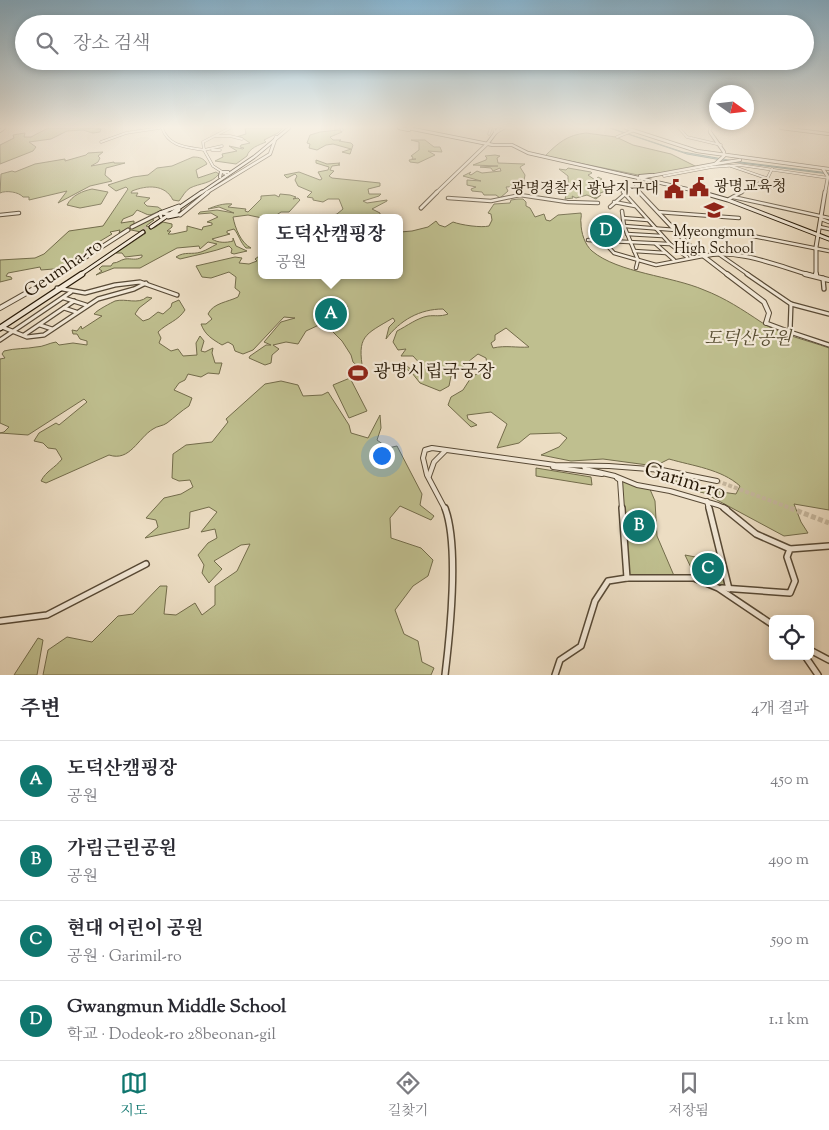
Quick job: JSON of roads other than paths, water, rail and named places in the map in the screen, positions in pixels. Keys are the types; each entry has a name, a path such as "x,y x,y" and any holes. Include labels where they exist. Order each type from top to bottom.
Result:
{"main road":[{"path":"158,222 247,160"},
{"path":"182,205 176,212 177,215 170,216 149,227 161,215 182,205 248,160"},
{"path":"557,160 731,198 792,227 829,239"},
{"path":"220,177 221,172 226,174"},
{"path":"623,174 652,176 650,179 654,181"},
{"path":"161,215 169,214"},
{"name":"Geumha-ro","path":"1,326 142,232"}],"street":[{"path":"209,160 213,166 221,172"},
{"path":"169,214 180,215 182,210 261,160"},
{"path":"421,208 469,160"},
{"path":"714,164 720,160"},
{"path":"752,160 829,170"},
{"path":"755,160 724,162 639,178 636,186 638,192 672,228 704,256 764,302 769,314 766,323 829,345"},
{"path":"664,176 691,173 700,169 739,165 828,177"},
{"path":"731,166 767,179"},
{"path":"731,198 767,179 772,169"},
{"path":"816,276 816,247 828,177 822,169"},
{"path":"618,186 670,244 688,258"},
{"path":"610,207 626,194"},
{"path":"448,198 491,201 520,195 567,202 598,203"},
{"path":"731,198 829,220"},
{"path":"614,202 636,206"},
{"path":"823,206 829,207"},
{"path":"622,211 624,226 638,260 636,268"},
{"path":"658,212 739,218"},
{"path":"0,215 19,214"},
{"path":"0,308 44,284 130,228 161,215"},
{"path":"623,218 648,220"},
{"path":"624,226 723,232 816,247 829,251"},
{"path":"820,227 829,229"},
{"path":"627,234 663,236"},
{"path":"588,240 670,244"},
{"path":"603,241 614,253 656,265 717,253 738,255 829,280"},
{"path":"655,243 675,260"},
{"path":"634,251 666,253"},
{"path":"717,253 791,304 829,314"},
{"path":"823,278 824,289"},
{"path":"58,288 85,293 115,285 146,283 177,295"},
{"path":"1,326 24,336 38,336 98,299 135,289 146,283"},
{"path":"94,290 98,299"},
{"path":"0,340 72,291"},
{"path":"63,298 87,305"},
{"path":"24,336 74,301"},
{"path":"790,332 791,304"},
{"path":"63,308 76,312"},
{"path":"40,324 52,329"},
{"path":"429,449 436,452 437,457"},
{"path":"445,675 448,655 452,548 447,516 424,467 423,455 425,450 538,463 615,476"},
{"path":"429,477 437,457 446,451"},
{"path":"538,463 662,470 717,481"},
{"path":"584,466 585,468 615,476 620,480 627,578"},
{"name":"Garim-ro","path":"615,476 637,485 708,501 726,509 756,534 790,549"},
{"path":"708,501 728,589"},
{"path":"718,588 790,593 795,581 787,557 790,549 829,546"},
{"path":"0,621 47,615 146,564"},
{"path":"554,675 560,660 581,646 595,601 608,581 627,578 694,578 718,588 769,622"},
{"path":"814,652 829,660"},
{"path":"808,660 818,675"}],"water":[{"path":"719,160 829,174 733,162"}],"tunnel":[{"path":"140,232 148,226"},
{"path":"717,481 793,509"},
{"path":"790,508 829,523"}],"place":[{"name":"광명교육청","path":"699,187"},
{"name":"광명경찰서 광남지구대","path":"674,189"},
{"name":"Myeongmun High School","path":"714,210"},
{"name":"Gwangmun Middle School","path":"606,231"},
{"name":"도덕산캠핑장","path":"331,314"},
{"name":"광명시립국궁장","path":"358,373"},
{"name":"가림근린공원","path":"639,526"},
{"name":"현대 어린이 공원","path":"708,569"}],"park label":[{"name":"도덕산공원","path":"748,340"}]}
